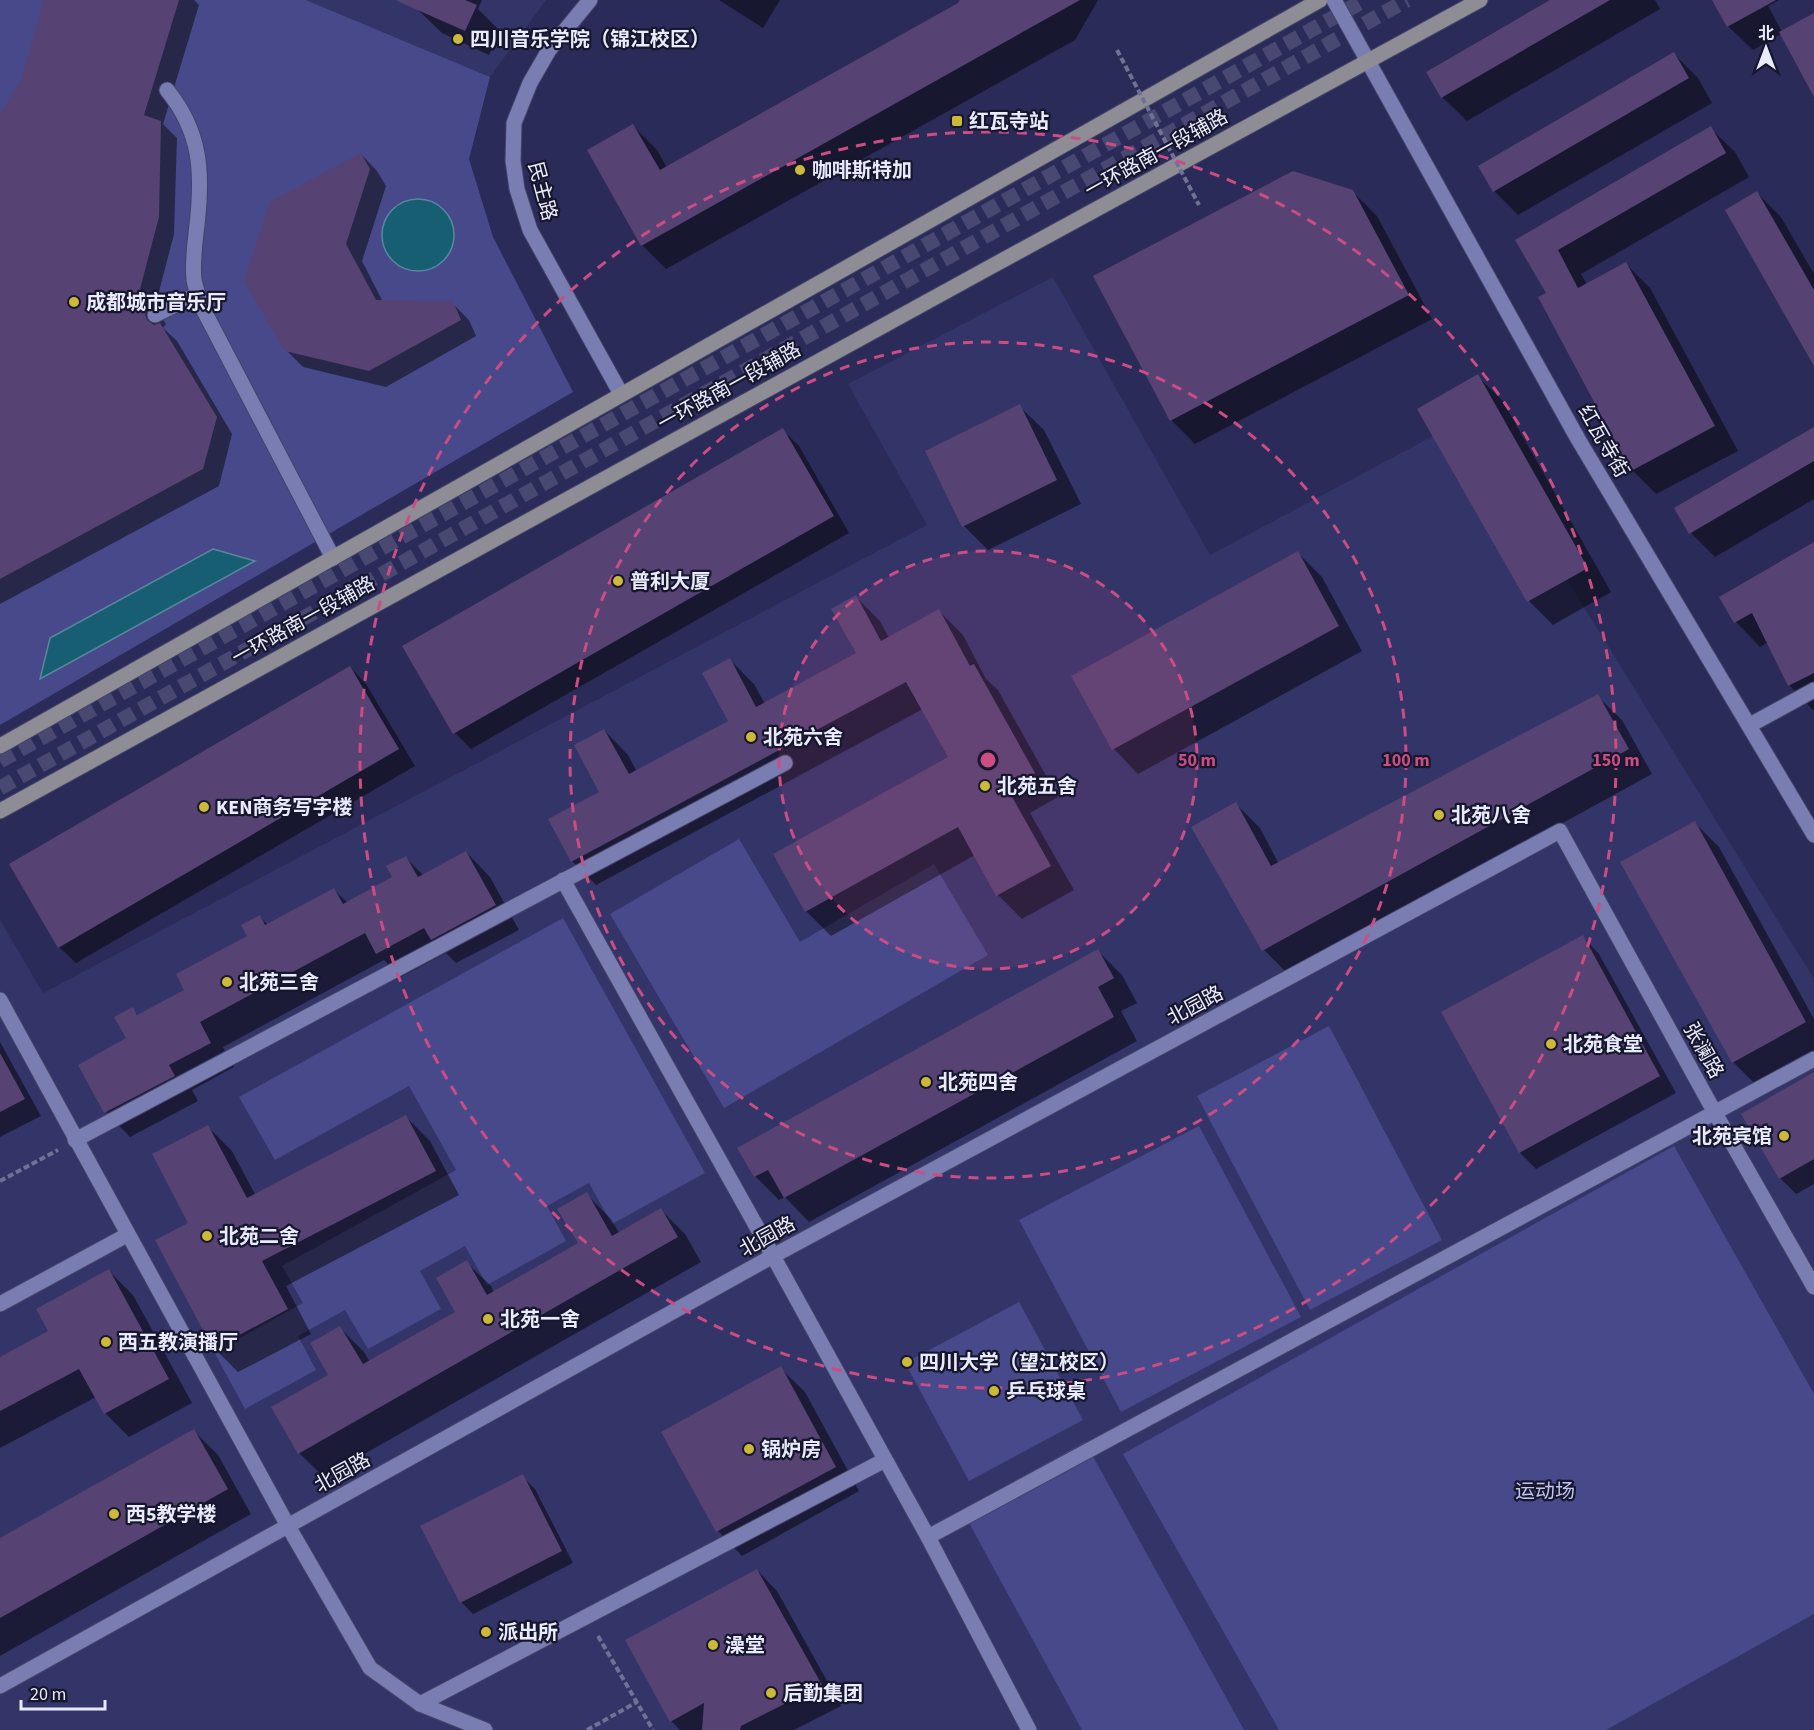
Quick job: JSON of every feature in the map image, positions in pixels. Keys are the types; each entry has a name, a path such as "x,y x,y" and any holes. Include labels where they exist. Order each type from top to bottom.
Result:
{"main road":[{"name":"一环路南一段辅路","path":"0,746 1320,0"},
{"name":"一环路南一段辅路","path":"0,811 1480,0"}],"street":[{"name":"民主路","path":"590,0 549,50 530,83 514,123 513,161 517,189 530,230 621,394"},
{"name":"红瓦寺街","path":"1334,0 1578,439 1814,835"},
{"path":"167,90 190,126 199,158 201,191 194,280 201,307 333,558"},
{"path":"155,315 198,294"},
{"path":"1750,725 1814,690"},
{"path":"75,1140 785,763"},
{"name":"张澜路","path":"1560,831 1715,1113 1814,1287"},
{"name":"北园路","path":"0,1686 773,1256 1560,831"},
{"path":"563,880 928,1537 1029,1730"},
{"path":"0,1000 288,1526 370,1668 420,1704 485,1730"},
{"path":"928,1537 1814,1059"},
{"path":"0,1304 127,1235"},
{"path":"420,1704 885,1461"}],"path":[{"path":"1117,51 1198,205"},
{"path":"0,1173 2,1180 75,1140"},
{"path":"586,1617 653,1730"},
{"path":"587,1730 637,1702"}],"shaded area":[{"name":"四川音乐学院（锦江校区）","path":"306,0 546,0 490,77"},
{"name":"四川大学（望江校区）","path":"1053,277 1210,555 1467,418 1814,979 1814,1730 0,1730 0,920 43,993 927,525 848,384"}],"green space":[{"path":"0,0 306,0 490,77 469,159 493,237 573,392 0,725"},
{"path":"739,839 800,942 934,864 988,955 724,1108 610,914"},
{"path":"563,918 705,1173 612,1224 589,1183 547,1206 566,1241 487,1285 465,1246 420,1271 441,1309 368,1349 345,1310 298,1336 316,1370 245,1409 214,1352 303,1303 282,1266 456,1170 409,1086 275,1160 239,1097"},
{"path":"1329,1026 1442,1240 1310,1310 1197,1096"},
{"path":"1199,1126 1301,1317 1121,1412 1019,1220"},
{"name":"运动场","path":"1674,1146 1814,1394 1814,1614 1606,1730 1279,1730 1123,1454"},
{"name":"乒乓球桌","path":"1019,1302 1083,1420 969,1481 905,1363"},
{"path":"1085,1442 1244,1730 1082,1730 962,1510"}],"water":[{"path":"418,199 438,205 448,215 454,235 448,255 438,265 418,271 398,265 388,255 382,235 388,215 398,205"},
{"path":"213,549 255,561 40,679 50,638"}],"building":[{"name":"成都城市音乐厅","path":"44,0 179,0 144,115 161,121 159,217 140,289 150,307 145,314 147,320 154,325 160,323 217,417 203,469 0,579 0,114 21,80"},
{"path":"395,0 465,0 477,5 465,31"},
{"path":"960,0 1080,0 641,246 587,150 633,124 660,170"},
{"path":"1550,0 1610,0 1441,98 1426,72"},
{"path":"1712,0 1776,0 1727,27"},
{"path":"1814,13 1814,97 1779,32"},
{"path":"1674,52 1689,78 1493,192 1478,166"},
{"path":"1711,126 1726,153 1558,250 1578,288 1626,262 1715,426 1631,471 1538,297 1546,293 1515,240"},
{"path":"361,153 370,169 346,244 376,300 453,301 461,320 369,371 285,351 244,281 270,202"},
{"path":"1293,171 1353,190 1409,295 1170,421 1093,276"},
{"path":"1757,191 1814,290 1814,366 1725,210"},
{"path":"1478,374 1588,568 1527,602 1417,409"},
{"path":"1020,404 1057,480 962,527 925,451"},
{"path":"1814,427 1814,461 1689,534 1674,508"},
{"name":"普利大厦","path":"783,428 834,516 453,734 402,646"},
{"path":"1814,542 1814,673 1788,686 1752,613 1734,623 1719,597"},
{"path":"1298,551 1339,626 1112,750 1071,676"},
{"path":"856,595 881,641 939,609 970,666 974,664 1035,773 1007,788 1051,866 996,896 958,827 805,912 773,854 948,757 906,682 571,862 548,819 599,792 574,745 604,729 629,774 728,721 702,673 730,658 756,707 856,653 831,609"},
{"name":"KEN商务写字楼","path":"350,666 399,749 58,948 9,864"},
{"name":"北苑八舍","path":"1598,694 1629,749 1262,951 1191,827 1236,802 1271,866"},
{"path":"1695,821 1806,1022 1732,1063 1620,862"},
{"name":"北苑三舍","path":"466,851 496,905 431,940 424,928 376,954 365,933 200,1022 211,1043 169,1065 175,1076 104,1113 78,1065 126,1038 114,1017 133,1007 137,1015 184,990 176,974 247,936 241,925 260,915 265,925 334,888 343,904 392,877 386,866 406,856 418,877"},
{"name":"北苑食堂","path":"1583,935 1660,1076 1519,1153 1441,1012"},
{"name":"北苑四舍","path":"1098,949 1114,978 1098,987 1114,1017 784,1198 768,1170 754,1177 737,1148"},
{"path":"0,1053 25,1099 0,1112"},
{"name":"北苑宾馆","path":"1814,1072 1814,1159 1779,1179 1741,1114"},
{"name":"北苑二舍","path":"406,1115 436,1171 262,1261 288,1309 213,1349 155,1240 188,1223 152,1154 208,1125 247,1198"},
{"name":"北苑一舍","path":"587,1192 612,1236 661,1208 678,1237 298,1454 271,1407 328,1375 310,1343 340,1326 363,1364 455,1312 436,1278 467,1260 487,1295 578,1243 557,1209"},
{"path":"109,1269 169,1379 104,1414 79,1369 0,1411 0,1357 48,1331 36,1309"},
{"name":"锅炉房","path":"781,1366 836,1467 716,1532 661,1432"},
{"name":"西5教学楼","path":"194,1429 228,1489 0,1618 0,1538"},
{"path":"523,1474 562,1551 460,1603 420,1526"},
{"name":"澡堂","path":"757,1569 822,1685 741,1726 740,1730 702,1730 704,1703 670,1722 625,1640"}],"tunnel":[{"path":"0,761 1365,0"},
{"path":"0,788 1407,0"}],"place":[{"name":"四川音乐学院（锦江校区）","path":"458,39"},
{"name":"红瓦寺站","path":"957,121"},
{"name":"咖啡斯特加","path":"800,170"},
{"name":"成都城市音乐厅","path":"74,302"},
{"name":"普利大厦","path":"618,581"},
{"name":"北苑六舍","path":"751,737"},
{"name":"北苑五舍","path":"985,786"},
{"name":"KEN商务写字楼","path":"204,807"},
{"name":"北苑八舍","path":"1439,815"},
{"name":"北苑三舍","path":"227,982"},
{"name":"北苑食堂","path":"1551,1044"},
{"name":"北苑四舍","path":"926,1082"},
{"name":"北苑宾馆","path":"1784,1136"},
{"name":"北苑二舍","path":"207,1236"},
{"name":"北苑一舍","path":"488,1319"},
{"name":"西五教演播厅","path":"106,1342"},
{"name":"四川大学（望江校区）","path":"907,1362"},
{"name":"乒乓球桌","path":"994,1391"},
{"name":"锅炉房","path":"749,1449"},
{"name":"西5教学楼","path":"114,1514"},
{"name":"派出所","path":"486,1632"},
{"name":"澡堂","path":"713,1645"},
{"name":"后勤集团","path":"771,1693"}]}
